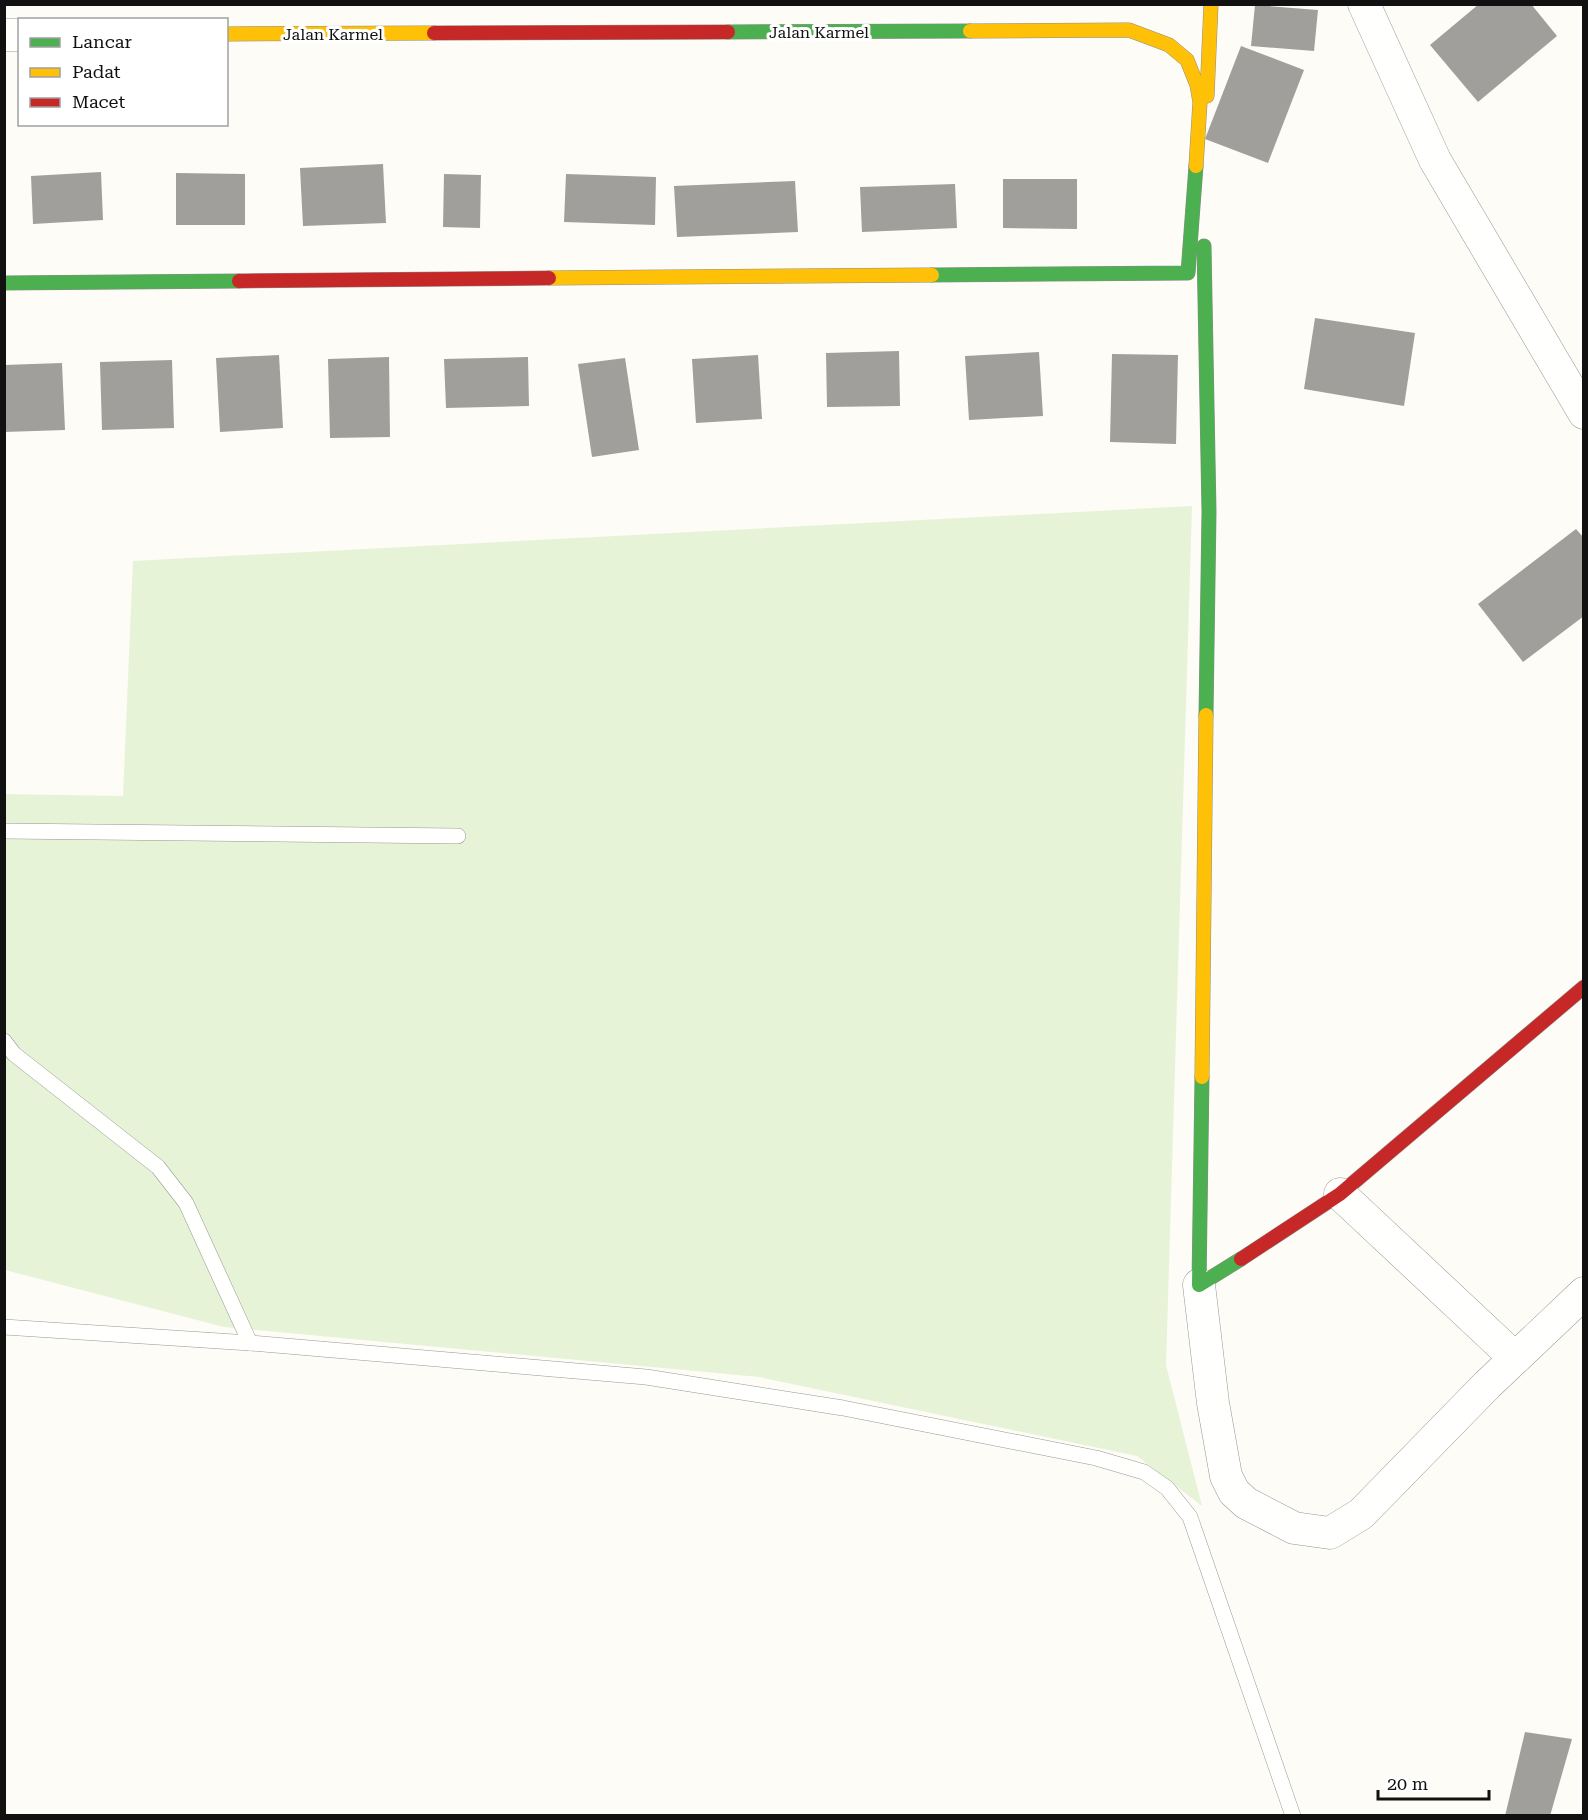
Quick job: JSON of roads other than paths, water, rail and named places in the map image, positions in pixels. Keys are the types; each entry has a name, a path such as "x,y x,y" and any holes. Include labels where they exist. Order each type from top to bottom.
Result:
{"street":[{"path":"1211,4 1204,288 1209,512 1199,1285 1213,1403 1226,1476 1234,1492 1246,1503 1286,1524 1313,1532 1330,1533 1361,1514 1515,1358 1584,1293"},
{"path":"1364,4 1435,160 1584,413"},
{"name":"Jalan Karmel","path":"4,282 1188,273 1200,102 1198,80 1183,54 1165,42 1129,30 228,34"},
{"path":"1199,1285 1340,1194 1584,987"},
{"path":"1340,1194 1515,1358"}],"lane":[{"path":"4,831 458,836"},
{"path":"4,1041 14,1054 158,1167 186,1203 250,1343"},
{"path":"4,1327 250,1343 646,1377 843,1408 1096,1458 1144,1472 1167,1488 1190,1517 1293,1815"}]}
